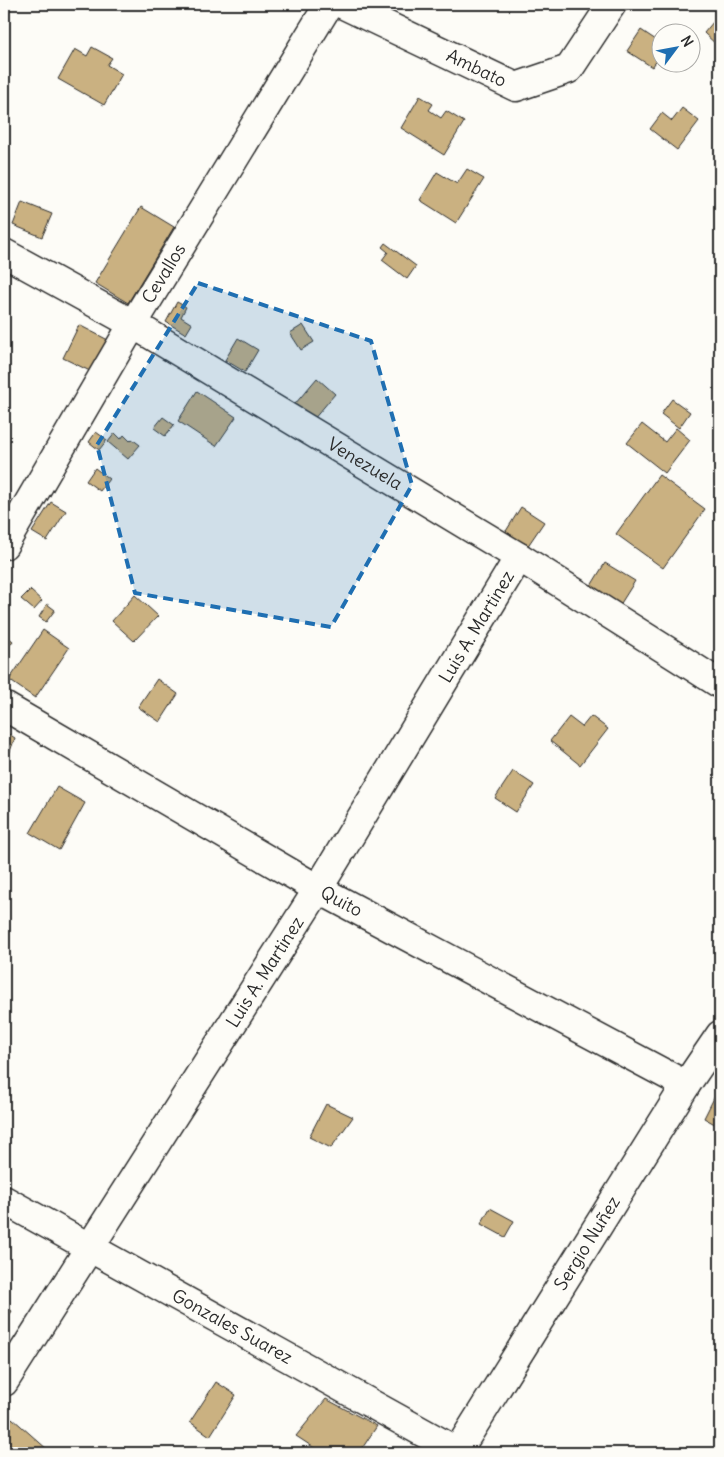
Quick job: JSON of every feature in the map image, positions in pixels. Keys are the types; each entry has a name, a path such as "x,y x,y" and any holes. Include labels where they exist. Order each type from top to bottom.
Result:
{"street":[{"name":"Cevallos","path":"4,545 133,324 329,4"},
{"name":"Ambato","path":"342,4 516,88 569,70 612,4"},
{"name":"Venezuela","path":"4,253 133,324 520,557 720,684"},
{"name":"Luis A. Martinez","path":"4,1382 318,889 520,557"},
{"name":"Quito","path":"4,706 318,889 686,1085"},
{"name":"Sergio Nuñez","path":"458,1453 686,1085 720,1035"},
{"name":"Gonzales Suarez","path":"4,1200 458,1453"}],"highlighted area":[{"path":"198,283 371,341 412,485 331,627 135,593 97,445"}],"building":[{"path":"714,21 720,26 720,48 704,33"},
{"path":"641,30 652,37 652,67 627,51"},
{"path":"92,47 112,58 107,65 122,74 104,105 58,79 75,49 87,56"},
{"path":"420,96 433,104 429,110 441,118 446,111 464,122 444,155 401,128"},
{"path":"682,108 699,121 677,150 650,129 662,113 672,121"},
{"path":"467,169 484,179 456,223 420,200 437,172 457,184"},
{"path":"22,202 52,214 42,237 13,225"},
{"path":"141,207 174,227 128,303 95,283"},
{"path":"385,243 416,266 407,279 382,260 388,252 382,247"},
{"path":"177,302 186,307 181,317 192,324 186,334 166,322"},
{"path":"79,325 108,340 92,372 63,358"},
{"path":"303,325 314,342 301,350 290,333"},
{"path":"238,338 258,350 245,372 225,360"},
{"path":"317,378 335,394 313,420 295,404"},
{"path":"197,391 236,417 216,446 178,421"},
{"path":"672,399 690,412 679,428 661,414"},
{"path":"163,417 174,425 165,436 154,428"},
{"path":"642,424 665,442 676,428 690,440 665,473 627,443"},
{"path":"96,432 107,440 99,450 89,442"},
{"path":"115,433 121,439 124,435 130,441 132,439 140,445 128,459 108,442"},
{"path":"95,468 109,479 100,491 86,481"},
{"path":"659,475 705,509 663,568 616,534"},
{"path":"51,502 66,511 47,541 32,532"},
{"path":"521,507 544,522 525,550 503,536"},
{"path":"605,563 635,581 618,608 589,589"},
{"path":"30,590 42,601 34,610 21,599"},
{"path":"135,595 158,616 134,641 112,621"},
{"path":"47,604 55,610 46,622 39,617"},
{"path":"43,630 69,648 35,698 9,680"},
{"path":"4,634 13,641 9,646 4,642"},
{"path":"157,679 178,694 160,722 138,707"},
{"path":"591,716 608,729 580,765 550,741 569,717 582,727"},
{"path":"4,731 15,738 4,767"},
{"path":"513,771 534,785 516,812 495,798"},
{"path":"57,787 85,803 59,850 30,833"},
{"path":"720,1086 720,1127 704,1118"},
{"path":"326,1104 353,1117 331,1148 309,1137"},
{"path":"490,1208 514,1221 505,1237 481,1224"},
{"path":"4,1306 12,1311 4,1324"},
{"path":"216,1382 236,1395 210,1436 190,1422"},
{"path":"326,1399 377,1426 359,1453 322,1453 296,1436"},
{"path":"12,1418 48,1450 45,1453 18,1453 4,1441 4,1428"}]}
